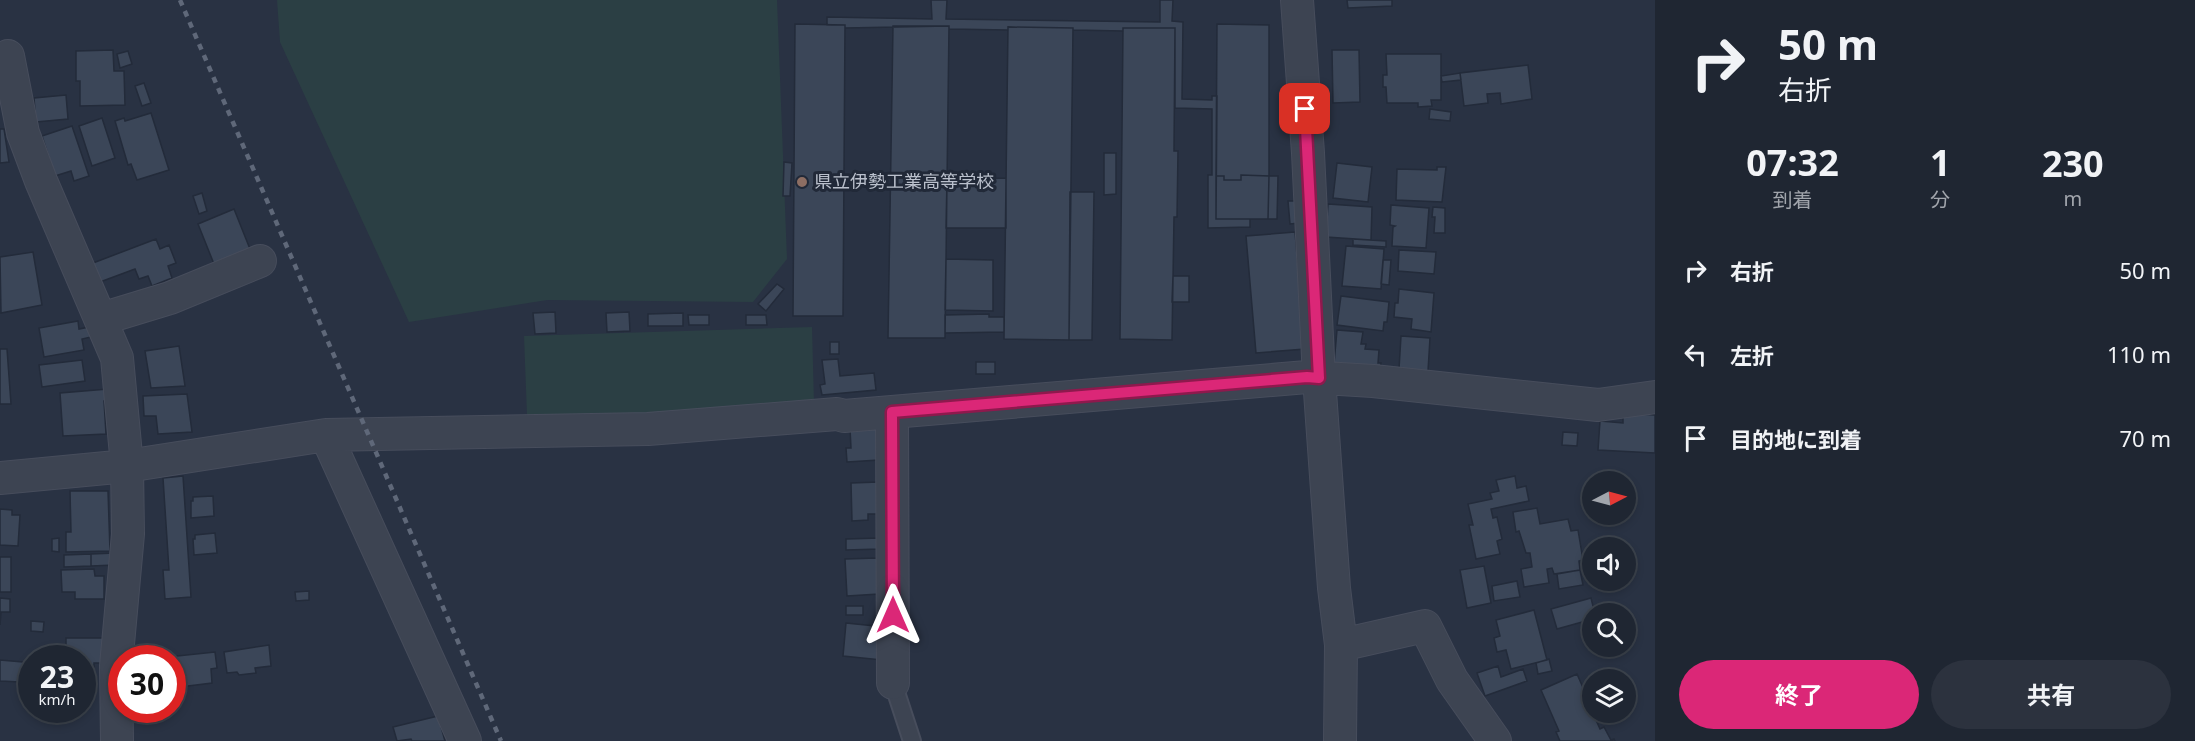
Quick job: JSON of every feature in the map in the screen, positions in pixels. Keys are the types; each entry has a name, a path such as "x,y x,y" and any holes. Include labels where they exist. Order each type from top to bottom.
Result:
{"street":[{"path":"1297,0 1308,153 1319,378 1334,588 1341,645 1340,741"},
{"path":"8,56 10,113 23,133 41,181 117,358 127,466 128,534 116,666 117,741"},
{"path":"101,320 170,298 260,261"},
{"path":"0,478 127,466 326,435 648,429 837,414 844,416 1295,378 1373,381 1598,405 1655,397"},
{"path":"892,412 894,683"},
{"path":"326,435 465,741"},
{"path":"1341,645 1425,626 1452,680 1495,741"}],"lane":[{"path":"894,683 912,741"}],"green space":[{"path":"277,0 777,0 787,259 753,302 547,300 409,322 280,42"},
{"path":"812,327 814,403 653,413 527,415 524,336"}],"building":[{"path":"931,0 947,0 946,19 1160,22 1160,0 1173,0 1172,21 1183,22 1182,99 1212,100 1212,96 1217,96 1216,219 1250,219 1250,227 1208,228 1208,175 1212,175 1212,109 1175,108 1175,28 1123,28 1123,31 1008,27 1008,30 949,29 949,26 845,28 845,25 827,25 827,17 932,19"},
{"path":"1347,0 1392,0 1392,6 1348,8"},
{"path":"795,24 845,25 843,316 793,316"},
{"path":"1217,24 1269,25 1269,176 1241,175 1241,180 1224,180 1224,176 1216,176"},
{"path":"893,26 949,26 945,338 888,338"},
{"path":"1008,27 1073,28 1069,340 1004,339"},
{"path":"1123,28 1175,28 1174,151 1178,151 1177,217 1174,217 1172,340 1120,339"},
{"path":"113,50 114,71 124,71 125,105 80,106 80,81 76,81 76,51"},
{"path":"1332,50 1359,50 1360,102 1333,103"},
{"path":"128,51 132,64 120,68 117,54"},
{"path":"1386,54 1441,54 1441,100 1431,100 1432,106 1418,107 1418,103 1387,103 1386,87 1383,87 1383,75 1387,75"},
{"path":"1528,65 1532,99 1501,104 1500,93 1487,94 1488,103 1464,106 1460,73"},
{"path":"1460,73 1461,80 1442,82 1441,76"},
{"path":"144,83 151,103 142,106 135,86"},
{"path":"66,95 68,119 36,122 34,98"},
{"path":"1430,109 1451,112 1450,121 1429,119"},
{"path":"151,113 169,170 137,180 131,164 128,165 115,121 124,118 125,121"},
{"path":"102,118 115,158 92,166 79,126"},
{"path":"72,126 89,176 74,181 71,171 55,176 42,136"},
{"path":"0,129 4,129 9,162 0,163"},
{"path":"1104,153 1116,153 1116,194 1104,195"},
{"path":"784,162 792,163 790,196 783,196"},
{"path":"1337,163 1372,167 1368,202 1333,198"},
{"path":"1437,167 1446,167 1442,202 1396,200 1397,169 1437,170"},
{"path":"1241,175 1269,176 1268,219 1216,219 1216,176 1224,176 1224,180 1241,180"},
{"path":"1269,176 1278,176 1277,219 1268,219"},
{"path":"1006,178 1006,228 946,228 947,180"},
{"path":"1070,192 1094,192 1092,340 1069,340"},
{"path":"202,193 207,211 199,214 193,196"},
{"path":"1288,201 1297,201 1299,223 1290,224"},
{"path":"1328,204 1372,207 1371,240 1326,237"},
{"path":"1391,205 1429,208 1426,248 1392,246 1393,227 1395,226 1390,225"},
{"path":"1433,207 1445,208 1445,233 1434,233"},
{"path":"234,209 250,249 214,264 198,224"},
{"path":"1295,232 1305,349 1256,353 1246,236"},
{"path":"156,239 160,249 169,245 176,263 168,266 172,278 152,286 148,276 139,279 135,269 100,282 93,263"},
{"path":"1353,239 1386,241 1386,247 1353,245"},
{"path":"1346,246 1384,249 1381,289 1342,286"},
{"path":"1399,250 1436,252 1434,274 1398,271"},
{"path":"33,252 42,305 1,313 0,257"},
{"path":"946,259 993,260 993,311 945,310"},
{"path":"1383,260 1391,260 1389,285 1381,284"},
{"path":"1173,276 1189,276 1189,302 1172,302"},
{"path":"777,284 784,289 766,311 758,304"},
{"path":"1399,289 1434,293 1431,332 1411,329 1412,319 1394,317"},
{"path":"1341,296 1389,302 1387,322 1384,322 1383,331 1337,325"},
{"path":"555,312 556,333 535,334 533,313"},
{"path":"629,312 630,331 607,332 606,313"},
{"path":"683,313 683,326 648,326 648,314"},
{"path":"989,314 989,317 1004,317 1004,332 945,333 945,315"},
{"path":"688,315 709,315 709,325 689,325"},
{"path":"746,315 766,315 767,325 746,325"},
{"path":"78,321 79,329 89,327 91,337 82,339 84,350 44,357 39,328"},
{"path":"1337,330 1363,332 1361,344 1366,344 1365,349 1379,350 1380,374 1334,364"},
{"path":"1401,336 1430,338 1428,371 1399,369"},
{"path":"830,342 839,342 839,354 830,354"},
{"path":"179,346 185,386 151,388 145,351"},
{"path":"0,349 7,349 11,404 0,404"},
{"path":"838,359 840,376 874,373 876,390 822,395 820,385 825,384 822,360"},
{"path":"82,360 85,381 42,387 39,365"},
{"path":"976,362 995,362 995,374 976,374"},
{"path":"108,389 109,401 104,401 106,434 63,436 60,393"},
{"path":"187,394 192,432 158,434 156,416 144,416 143,396"},
{"path":"1623,413 1655,415 1655,453 1598,450 1600,421 1623,423"},
{"path":"877,426 879,460 847,462 846,448 851,448 850,428"},
{"path":"1563,432 1578,433 1577,446 1562,445"},
{"path":"183,476 191,597 165,599 163,570 169,570 163,478"},
{"path":"1515,476 1517,488 1526,486 1529,501 1491,509 1493,518 1497,517 1502,539 1497,541 1500,554 1476,559 1469,525 1473,525 1468,504 1492,499 1490,493 1499,491 1496,480"},
{"path":"879,482 880,514 868,514 868,520 852,521 851,483"},
{"path":"70,491 108,491 110,551 66,552 66,532 71,532"},
{"path":"213,496 214,516 191,518 193,497"},
{"path":"1537,508 1540,524 1568,519 1571,531 1578,530 1582,554 1582,560 1579,561 1580,570 1554,574 1552,568 1547,569 1549,583 1524,587 1521,569 1532,567 1530,553 1526,553 1519,531 1516,532 1513,512"},
{"path":"0,509 12,510 12,515 20,515 18,546 0,545"},
{"path":"215,533 217,553 194,555 195,535"},
{"path":"59,538 59,552 52,551 52,539"},
{"path":"880,538 880,549 846,550 846,539"},
{"path":"115,553 115,565 91,566 91,554"},
{"path":"91,554 91,566 64,567 64,555"},
{"path":"0,557 11,557 11,592 0,592"},
{"path":"877,558 879,594 847,596 845,559"},
{"path":"1484,566 1491,603 1467,608 1460,570"},
{"path":"94,569 95,576 104,576 104,599 75,599 75,592 62,592 61,570"},
{"path":"1580,570 1582,585 1559,589 1557,574"},
{"path":"1517,581 1520,597 1494,601 1492,586"},
{"path":"309,591 309,600 296,601 295,592"},
{"path":"0,598 10,599 10,612 1,612 0,625"},
{"path":"1591,598 1592,603 1582,603 1582,622 1557,629 1551,609"},
{"path":"846,606 863,606 863,615 846,615"},
{"path":"1534,610 1547,660 1511,669 1506,650 1497,652 1494,638 1500,636 1496,620"},
{"path":"31,621 44,622 43,632 31,631"},
{"path":"846,623 885,627 882,660 843,656"},
{"path":"66,638 103,638 103,663 96,663 96,645 66,645"},
{"path":"269,645 271,666 255,668 256,673 239,675 237,672 227,673 224,652"},
{"path":"215,652 217,668 211,669 212,683 186,686 186,655"},
{"path":"1549,659 1552,671 1538,674 1536,663"},
{"path":"0,660 18,662 18,682 0,681"},
{"path":"1498,666 1501,677 1523,669 1527,681 1485,696 1477,673"},
{"path":"1577,674 1582,685 1582,723 1597,723 1600,729 1604,727 1611,740 1615,741 1560,741 1556,732 1559,731 1541,690"},
{"path":"438,716 445,741 412,741 411,739 397,741 393,727"}],"railway":[{"path":"180,0 501,741"}],"place":[{"name":"県立伊勢工業高等学校","path":"802,182"}],"route":[{"path":"893,615 892,412 1307,377 1319,378 1305,109"}]}
